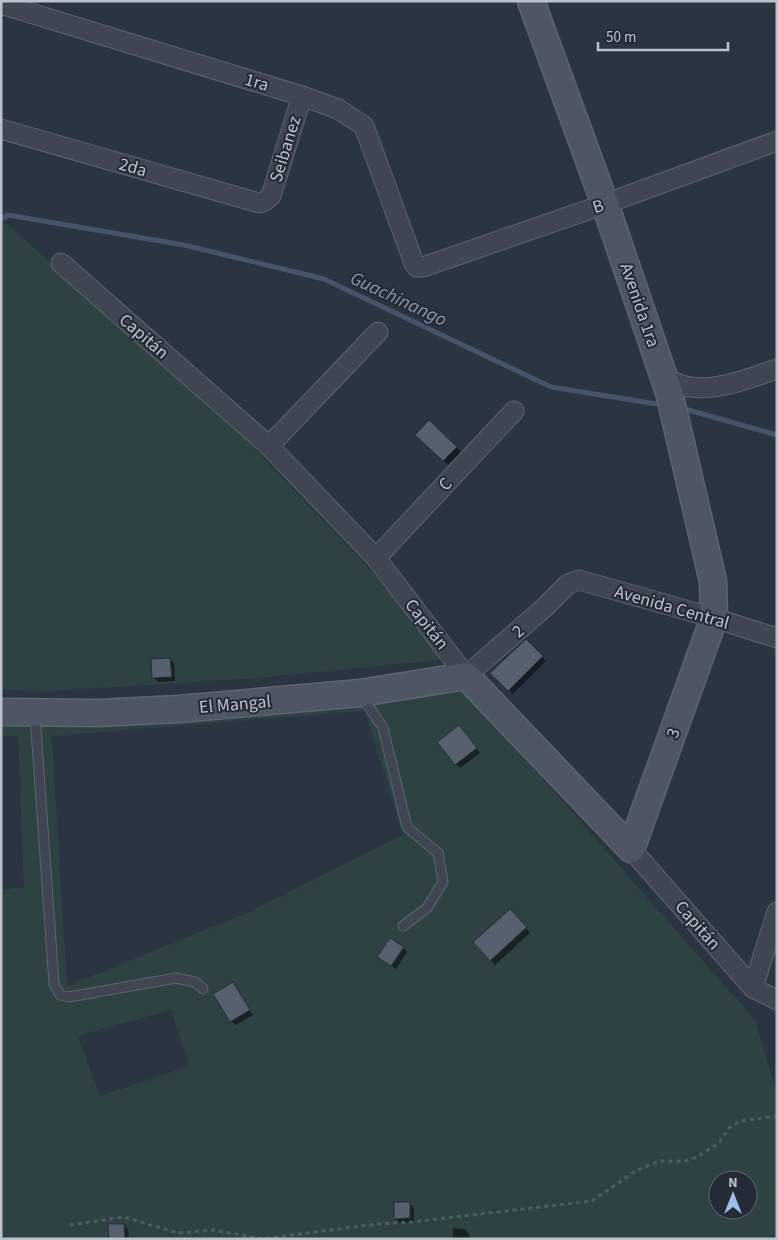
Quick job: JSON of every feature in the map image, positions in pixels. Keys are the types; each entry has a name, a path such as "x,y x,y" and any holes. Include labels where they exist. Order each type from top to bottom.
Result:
{"street":[{"name":"Avenida 1ra","path":"531,1 605,204 667,385 713,581 714,618"},
{"name":"1ra","path":"1,4 302,96 338,109 364,126 417,267"},
{"name":"Seibanez","path":"265,201 271,196 302,96"},
{"name":"2da","path":"1,129 259,203 265,201"},
{"name":"B","path":"417,267 423,267 605,204 777,141"},
{"name":"Capitán","path":"61,263 269,446 376,558 466,676 631,849 753,988 777,1000"},
{"path":"269,446 378,332"},
{"path":"667,385 705,388 723,386 777,369"},
{"name":"C","path":"376,558 514,411"},
{"name":"Avenida Central","path":"568,584 579,580 777,638"},
{"name":"2","path":"466,676 544,608 568,584"},
{"name":"3","path":"631,849 714,618"},
{"name":"El Mangal","path":"1,712 98,713 179,709 360,693 466,676"},
{"path":"753,988 777,912"}],"lane":[{"path":"360,693 383,728 407,827 438,853 443,882 427,908 403,926"},
{"path":"35,712 54,984 60,995 69,997 176,978 195,982 203,988"}],"path":[{"path":"70,1225 124,1217 178,1233 214,1230 262,1239 377,1224 412,1222 592,1201 638,1170 660,1162 685,1162 697,1157 719,1143 729,1128 741,1122 777,1116"}],"shaded area":[{"path":"1,221 13,229 241,434 391,592 440,651 441,660 246,679 50,691 1,690"},
{"path":"462,687 755,1020 777,1094 777,1239 1,1239 1,890 24,887 18,736 1,736 1,725","holes":["365,711 403,835 252,911 67,986 52,736","171,1010 189,1066 100,1096 78,1036"]}],"building":[{"path":"429,420 457,447 443,461 415,435"},
{"path":"526,639 543,656 508,691 490,673"},
{"path":"170,658 172,677 152,678 151,659"},
{"path":"459,725 477,748 455,765 437,742"},
{"path":"510,909 527,927 490,961 473,942"},
{"path":"390,938 404,947 391,966 377,957"},
{"path":"233,982 250,1010 230,1022 213,994"},
{"path":"394,1202 410,1202 410,1218 394,1219"},
{"path":"108,1224 124,1224 125,1238 109,1239"}],"waterway":[{"name":"Guachinango","path":"1,219 8,215 184,245 324,279 551,387 663,405"},
{"name":"Guachinango","path":"681,408 777,435"}]}
